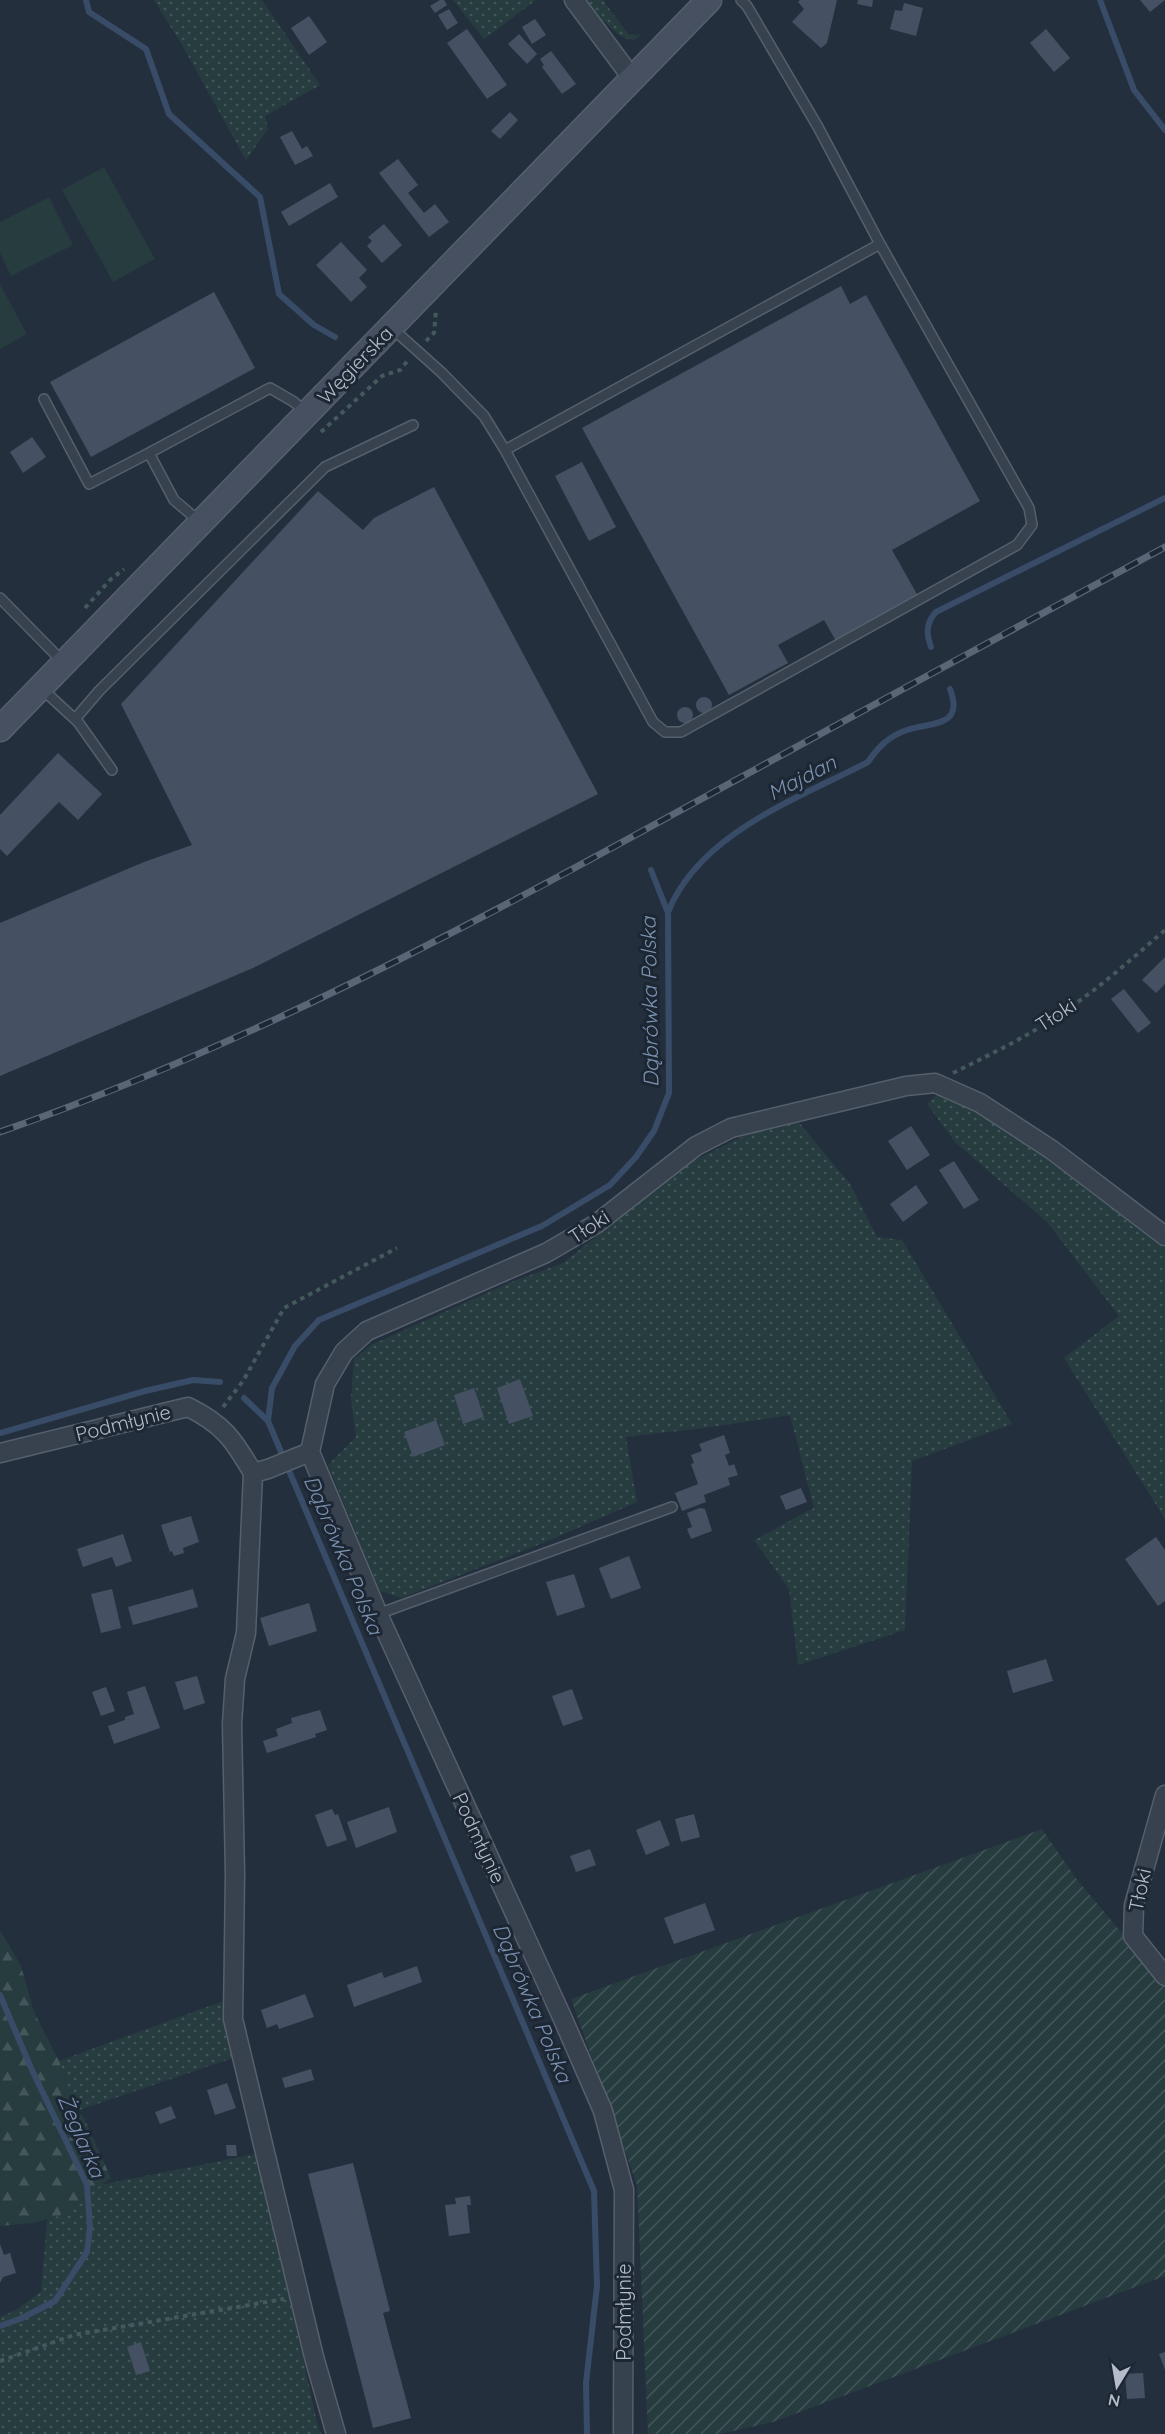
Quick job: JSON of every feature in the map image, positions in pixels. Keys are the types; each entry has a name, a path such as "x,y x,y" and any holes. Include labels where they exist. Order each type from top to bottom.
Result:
{"main road":[{"name":"Węgierska","path":"0,729 709,0"}],"street":[{"path":"574,0 632,78"},
{"path":"935,1083 980,1103 1043,1144 1165,1236"},
{"name":"Tłoki","path":"304,1454 326,1384 344,1352 367,1331 546,1253 596,1224 696,1146 731,1128 906,1086 935,1083"},
{"name":"Podmłynie","path":"0,1454 188,1407 212,1419 261,1471"},
{"path":"304,1454 261,1471 246,1633 235,1679 231,1724 235,1874 233,2019 336,2434"},
{"name":"Podmłynie","path":"304,1454 603,2111 624,2190 623,2434"},
{"name":"Tłoki","path":"1165,1795 1134,1905 1133,1936 1165,1976"}],"lane":[{"path":"391,327 441,372 484,416 505,450 653,722 665,732 681,732 1017,545 1032,525 1029,508 880,244 818,127 747,6 741,0"},
{"path":"505,450 880,244"},
{"path":"44,399 89,484 270,388 294,402 307,414"},
{"path":"75,719 99,691 325,466 413,425"},
{"path":"149,453 174,500 201,522"},
{"path":"0,598 64,663"},
{"path":"40,687 75,719 112,770"},
{"path":"378,1614 672,1507"}],"path":[{"name":"Tłoki","path":"935,1083 1002,1050 1069,1009 1134,959 1165,930"},
{"path":"212,1419 243,1381 284,1308 397,1248"},
{"path":"0,2361 74,2335 300,2296"}],"green space":[{"path":"154,0 262,0 320,85 265,116 268,129 246,160 182,45"},
{"path":"453,0 536,0 484,39"},
{"path":"586,0 603,0 628,34 641,35 634,40 618,34 605,21 601,23"},
{"path":"104,167 155,259 113,282 62,190"},
{"path":"49,197 73,245 11,276 0,253 0,222"},
{"path":"0,284 27,334 0,349"},
{"path":"938,1093 1022,1135 1165,1245 1165,1519 1064,1358 1119,1316 1047,1222 955,1142 927,1104"},
{"path":"796,1119 850,1184 877,1237 902,1240 1012,1424 912,1461 905,1630 798,1665 789,1589 754,1540 814,1508 790,1415 626,1437 637,1502 548,1541 401,1598 380,1591 328,1465 356,1437 351,1400 354,1359 371,1345 509,1283 563,1263 689,1163 752,1132"},
{"path":"1042,1829 1078,1881 1165,1984 1165,2276 773,2422 720,2434 648,2434 637,2185 571,1999"},
{"path":"0,1930 21,1966 34,2012 59,2061 76,2111 83,2116 111,2178 59,2216 33,2223 0,2226"},
{"path":"226,2000 233,2058 76,2111 59,2061"},
{"path":"261,2153 285,2277 321,2434 0,2434 0,2317 16,2310 41,2292 47,2221 69,2191"}],"building":[{"path":"444,0 447,5 435,13 430,6"},
{"path":"800,0 837,0 827,43 821,48 792,22 804,9 798,2"},
{"path":"858,0 873,0 872,7 857,4"},
{"path":"1140,0 1165,0 1150,12"},
{"path":"904,3 923,8 916,36 890,29 895,10 902,11"},
{"path":"449,9 458,23 447,30 438,15"},
{"path":"309,16 327,42 309,55 291,28"},
{"path":"535,19 546,35 532,44 522,27"},
{"path":"467,29 507,85 487,99 447,43"},
{"path":"1046,29 1070,58 1054,72 1030,43"},
{"path":"519,34 537,54 527,64 508,44"},
{"path":"551,51 576,84 562,94 542,67 544,65 540,59"},
{"path":"510,112 518,120 500,139 491,131"},
{"path":"292,131 302,149 307,146 313,156 295,165 280,137"},
{"path":"398,159 418,185 408,193 424,213 435,204 449,222 429,237 379,173"},
{"path":"330,183 338,197 289,226 281,212"},
{"path":"384,224 402,245 382,263 367,246 372,241 368,237"},
{"path":"341,242 367,270 359,278 367,287 351,302 316,265"},
{"path":"841,286 850,304 866,295 980,501 892,550 918,596 836,641 824,620 778,645 788,663 729,695 582,428"},
{"path":"214,292 255,368 91,457 50,382"},
{"path":"32,437 46,457 23,473 10,452"},
{"path":"582,462 616,527 589,541 555,476"},
{"path":"434,487 598,794 253,968 0,1076 0,923 144,862 192,845 121,704 318,491 363,530 374,518"},
{"path":"704,697 712,705 704,713 696,705"},
{"path":"685,707 691,709 693,715 691,721 685,723 679,721 677,715 679,709"},
{"path":"58,753 102,794 78,820 59,802 7,856 0,849 0,815"},
{"path":"1165,957 1165,984 1156,993 1142,980"},
{"path":"1124,989 1151,1023 1138,1033 1111,999"},
{"path":"911,1126 930,1155 907,1170 888,1141"},
{"path":"954,1161 979,1200 964,1209 939,1170"},
{"path":"916,1185 928,1203 903,1222 890,1204"},
{"path":"520,1379 533,1416 509,1424 497,1388"},
{"path":"474,1388 484,1417 463,1424 454,1395"},
{"path":"436,1420 445,1445 413,1457 404,1432"},
{"path":"724,1435 730,1453 725,1455 729,1466 734,1464 738,1475 728,1478 730,1485 704,1495 706,1502 682,1511 675,1493 698,1484 691,1464 694,1463 691,1455 702,1451 699,1444"},
{"path":"801,1488 807,1502 786,1510 780,1496"},
{"path":"700,1508 705,1509 712,1531 691,1539 687,1529 692,1527 687,1513"},
{"path":"191,1516 199,1542 183,1548 184,1553 174,1556 172,1551 170,1552 161,1525"},
{"path":"123,1534 132,1561 116,1567 112,1557 83,1567 77,1549"},
{"path":"1156,1537 1165,1550 1165,1601 1158,1606 1125,1559"},
{"path":"629,1556 641,1588 611,1599 599,1568"},
{"path":"574,1574 585,1607 557,1616 546,1582"},
{"path":"112,1589 121,1628 101,1633 91,1594"},
{"path":"193,1589 198,1607 133,1625 128,1607"},
{"path":"309,1603 317,1631 269,1646 260,1618"},
{"path":"1046,1659 1053,1681 1013,1693 1007,1671"},
{"path":"197,1676 205,1703 184,1710 175,1682"},
{"path":"145,1686 160,1728 114,1744 108,1726 134,1714 127,1692"},
{"path":"106,1687 115,1711 101,1716 92,1692"},
{"path":"572,1689 583,1719 563,1726 552,1696"},
{"path":"320,1710 327,1730 315,1734 316,1737 267,1753 263,1741 278,1736 276,1729 292,1723 291,1718"},
{"path":"389,1807 397,1832 356,1848 347,1822"},
{"path":"332,1809 335,1815 338,1814 347,1840 327,1847 315,1815"},
{"path":"694,1814 700,1837 681,1842 675,1819"},
{"path":"660,1820 670,1845 646,1855 636,1830"},
{"path":"590,1849 596,1865 576,1872 570,1856"},
{"path":"705,1903 715,1930 674,1944 664,1918"},
{"path":"417,1966 422,1982 354,2007 347,1985 382,1972 384,1978"},
{"path":"305,1994 314,2017 279,2029 277,2024 267,2028 261,2010"},
{"path":"311,2069 314,2080 285,2088 282,2078"},
{"path":"227,2083 236,2108 215,2115 207,2090"},
{"path":"171,2106 176,2118 160,2124 155,2112"},
{"path":"226,2145 236,2145 237,2156 227,2156"},
{"path":"353,2163 390,2311 383,2313 411,2418 373,2428 308,2174"},
{"path":"470,2196 471,2205 467,2205 470,2233 449,2236 445,2205 456,2204 455,2198"},
{"path":"0,2244 4,2255 10,2253 16,2273 3,2277 0,2283"},
{"path":"141,2342 150,2371 136,2375 127,2347"},
{"path":"1165,2352 1165,2370 1159,2354"},
{"path":"1143,2373 1145,2398 1127,2399 1125,2374"}],"waterway":[{"name":"Dąbrówka Polska","path":"86,0 89,12 146,49 169,114 260,197 279,294 314,325 335,337"},
{"name":"Majdan","path":"1100,0 1134,90 1165,130"},
{"name":"Majdan","path":"931,647 928,628 936,612 1165,498"},
{"name":"Majdan","path":"668,912 683,884 703,860 753,821 868,762 880,747 895,735 935,724 949,717 953,711 950,689"},
{"name":"Dąbrówka Polska","path":"587,2434 586,2383 597,2286 594,2191 268,1421 272,1388 295,1346 319,1320 542,1226 610,1185 636,1157 654,1131 669,1093 668,913 651,870"},
{"path":"0,1433 145,1391 193,1380 220,1382"},
{"path":"244,1398 268,1421"},
{"name":"Żeglarka","path":"0,1995 31,2068 87,2185 90,2227 87,2252 55,2301 20,2319 0,2326"}],"railway":[{"path":"0,1132 176,1064 262,1026 432,943 1165,547"}]}
